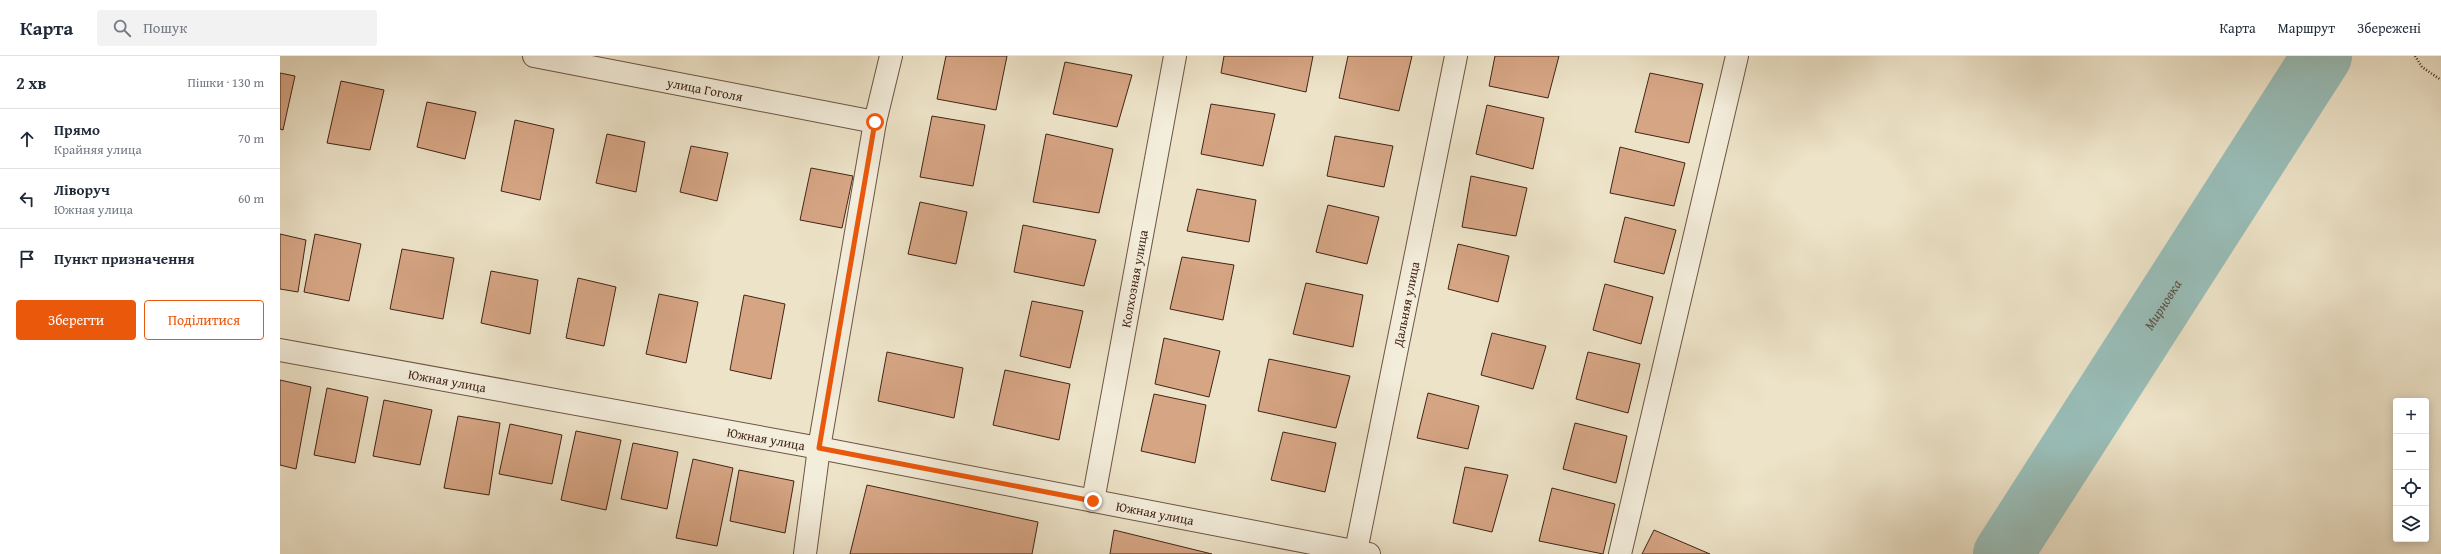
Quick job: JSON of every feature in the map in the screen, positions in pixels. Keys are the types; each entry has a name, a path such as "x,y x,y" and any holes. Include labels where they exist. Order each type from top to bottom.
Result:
{"street":[{"name":"улица Гоголя","path":"534,56 875,122"},
{"path":"806,554 819,448 875,122 891,56"},
{"name":"Колхозная улица","path":"1093,501 1174,56"},
{"name":"Дальняя улица","path":"1363,553 1456,56"},
{"path":"1620,554 1737,56"},
{"name":"Южная улица","path":"280,350 819,448 1363,553"}],"path":[{"path":"2415,56 2422,67 2441,80"}],"building":[{"path":"946,56 1007,56 996,110 937,99"},
{"path":"1224,56 1313,56 1306,92 1221,73"},
{"path":"1348,56 1412,56 1399,111 1339,98"},
{"path":"1495,56 1559,56 1548,98 1489,86"},
{"path":"1065,62 1132,75 1117,127 1053,114"},
{"path":"280,73 295,76 283,130 280,129"},
{"path":"1650,73 1703,84 1689,143 1635,132"},
{"path":"341,81 384,90 370,150 327,143"},
{"path":"427,102 476,112 465,159 417,147"},
{"path":"1211,104 1275,114 1263,166 1201,154"},
{"path":"1487,105 1544,118 1533,169 1476,154"},
{"path":"932,116 985,125 973,186 920,177"},
{"path":"515,120 554,129 540,200 501,191"},
{"path":"607,134 645,142 636,192 596,183"},
{"path":"1046,134 1113,149 1099,213 1033,202"},
{"path":"1335,136 1393,146 1384,187 1327,176"},
{"path":"691,146 728,153 717,201 680,192"},
{"path":"1620,147 1685,163 1674,206 1610,193"},
{"path":"811,168 853,176 842,228 800,220"},
{"path":"1471,176 1527,188 1516,236 1462,227"},
{"path":"1197,189 1256,200 1249,242 1187,231"},
{"path":"920,202 967,212 956,264 908,254"},
{"path":"1328,205 1379,217 1367,264 1316,252"},
{"path":"1625,217 1676,230 1664,274 1614,262"},
{"path":"1023,225 1096,240 1084,286 1014,272"},
{"path":"280,234 306,240 298,292 280,289"},
{"path":"315,234 361,244 349,301 304,292"},
{"path":"1458,244 1509,256 1498,302 1448,289"},
{"path":"402,249 454,258 443,319 390,309"},
{"path":"1182,257 1234,265 1223,320 1170,309"},
{"path":"491,271 538,280 530,334 481,323"},
{"path":"578,278 616,287 604,346 566,338"},
{"path":"1306,283 1363,295 1353,347 1293,334"},
{"path":"1605,284 1653,297 1641,344 1593,330"},
{"path":"659,294 698,302 686,363 646,354"},
{"path":"744,295 785,304 771,379 730,370"},
{"path":"1032,301 1083,311 1070,368 1020,356"},
{"path":"1492,333 1546,346 1533,389 1481,375"},
{"path":"1164,338 1220,351 1209,397 1155,384"},
{"path":"887,352 963,368 954,418 878,401"},
{"path":"1588,352 1640,364 1628,413 1576,399"},
{"path":"1269,359 1350,376 1336,428 1258,411"},
{"path":"1005,370 1070,384 1059,440 993,425"},
{"path":"280,380 311,387 296,469 280,465"},
{"path":"327,388 368,397 355,463 314,455"},
{"path":"1428,393 1479,406 1468,449 1417,438"},
{"path":"1154,394 1206,405 1195,463 1141,451"},
{"path":"384,400 432,410 420,465 373,456"},
{"path":"458,416 500,423 489,495 444,488"},
{"path":"1575,423 1627,436 1616,483 1563,469"},
{"path":"510,424 562,435 552,484 499,474"},
{"path":"576,431 621,440 606,510 561,500"},
{"path":"1283,432 1336,443 1325,492 1271,480"},
{"path":"633,443 678,452 667,509 621,499"},
{"path":"693,459 733,468 717,546 676,538"},
{"path":"1465,467 1508,475 1492,532 1453,523"},
{"path":"739,470 794,481 785,533 730,521"},
{"path":"867,485 1038,522 1032,554 850,554"},
{"path":"1552,488 1615,504 1603,554 1539,541"},
{"path":"1114,530 1212,554 1110,554"},
{"path":"1654,530 1710,554 1642,554"}],"waterway":[{"name":"Мирновка","path":"2003,554 2322,56"}],"route":[{"path":"875,122 819,448 1093,501"}]}
